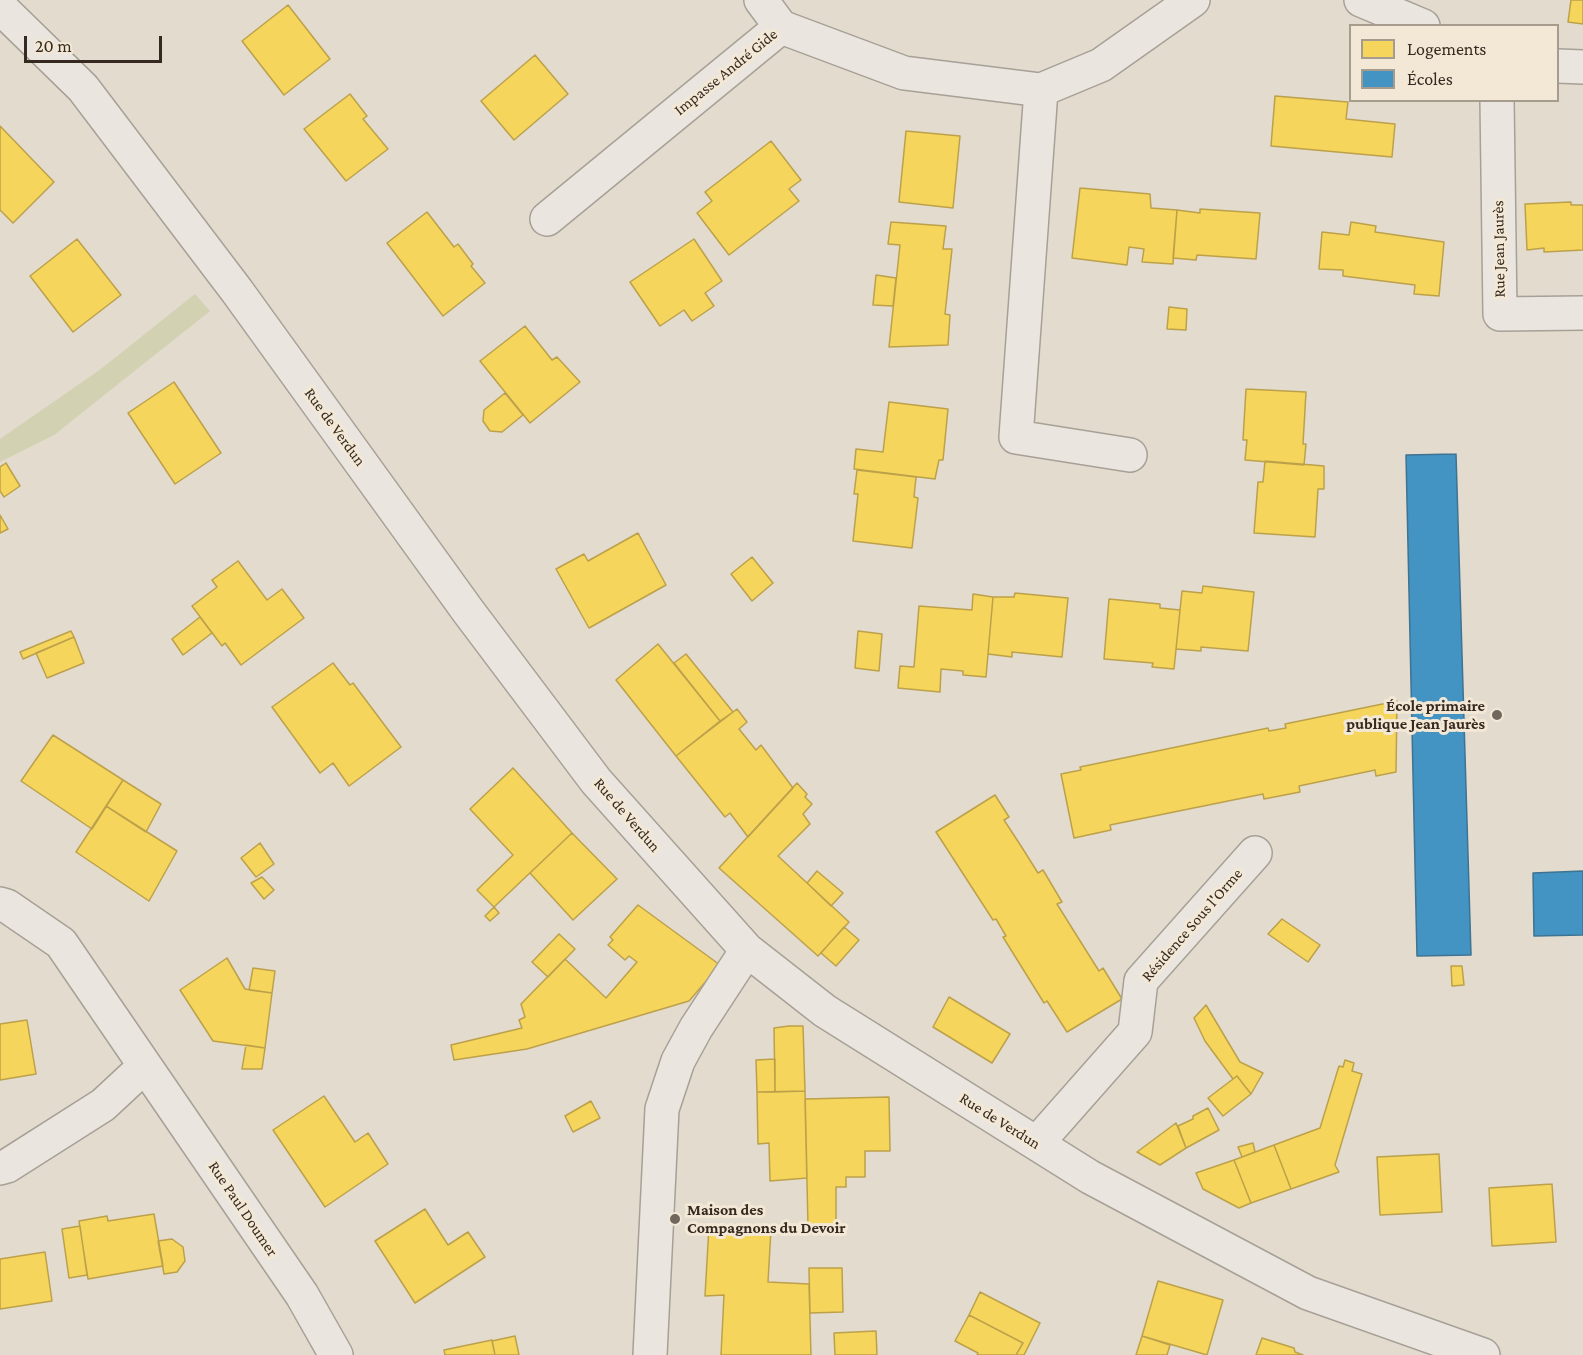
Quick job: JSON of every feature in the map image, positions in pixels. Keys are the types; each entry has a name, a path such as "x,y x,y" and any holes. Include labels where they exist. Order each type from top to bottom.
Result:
{"street":[{"path":"761,0 781,27"},
{"name":"Impasse André Gide","path":"547,219 781,27 904,73 1041,90 1101,65 1193,0"},
{"path":"1361,0 1419,24"},
{"name":"Rue de Verdun","path":"0,7 83,88 237,291 468,611 596,781 747,950 825,1011 1090,1177 1308,1293 1483,1355"},
{"path":"1559,66 1583,67"},
{"path":"1041,90 1016,437 1130,454"},
{"name":"Rue Jean Jaurès","path":"1497,102 1500,314 1583,313"},
{"name":"Résidence Sous l'Orme","path":"1037,1143 1135,1032 1140,981 1255,854"},
{"name":"Rue Paul Doumer","path":"0,904 7,906 61,943 302,1295 336,1355"},
{"path":"650,1355 662,1109 678,1061 691,1036 747,950"},
{"path":"0,1168 7,1166 103,1104 145,1066"}],"green space":[{"path":"195,294 210,311 54,435 0,462 0,439 101,369"}],"building: Logements":[{"path":"1571,0 1583,0 1583,24 1568,22"},
{"path":"288,5 330,59 284,95 242,41"},
{"path":"535,55 568,94 514,140 481,101"},
{"path":"350,94 367,116 363,119 388,149 346,181 304,129"},
{"path":"1275,96 1348,102 1346,119 1395,124 1392,157 1271,146"},
{"path":"0,126 54,182 13,223 0,210"},
{"path":"906,131 960,136 953,208 899,202"},
{"path":"771,141 801,180 789,189 799,201 729,255 697,213 712,201 705,192"},
{"path":"1080,188 1150,194 1151,208 1177,210 1173,264 1142,262 1144,249 1129,247 1127,265 1072,258"},
{"path":"1571,202 1571,205 1583,205 1583,250 1544,252 1544,248 1527,250 1525,204"},
{"path":"1200,209 1260,213 1256,259 1197,255 1196,260 1173,258 1177,210 1200,213"},
{"path":"427,212 454,247 458,244 473,264 471,266 485,283 443,316 387,243"},
{"path":"891,222 946,226 943,249 952,249 945,314 950,315 948,345 889,347 900,245 888,244"},
{"path":"1351,222 1376,226 1375,232 1444,242 1439,296 1414,294 1415,285 1343,276 1343,270 1319,269 1322,232 1349,235"},
{"path":"77,239 121,295 73,332 30,276"},
{"path":"694,239 722,281 705,293 714,306 692,321 684,310 660,326 630,282"},
{"path":"876,275 896,278 893,306 873,305"},
{"path":"1169,307 1187,309 1186,330 1167,329"},
{"path":"525,326 552,360 557,357 580,382 530,423 480,361"},
{"path":"174,382 221,453 175,484 128,413"},
{"path":"1246,389 1306,392 1304,465 1245,460 1247,440 1243,440"},
{"path":"505,393 523,415 502,432 490,431 483,421 484,410"},
{"path":"889,402 948,409 943,460 939,460 935,479 854,469 856,449 883,452"},
{"path":"1265,461 1324,466 1324,489 1318,489 1315,537 1254,533 1258,482 1263,482"},
{"path":"6,463 20,486 4,497 0,491 0,467"},
{"path":"857,470 916,477 914,497 918,498 912,548 853,541 858,494 854,494"},
{"path":"0,515 8,529 0,533"},
{"path":"638,533 666,585 589,628 556,569 584,554 588,561"},
{"path":"752,557 773,583 752,601 731,574"},
{"path":"238,561 267,600 282,589 304,618 241,665 225,643 222,646 192,606 217,587 212,580"},
{"path":"1203,586 1254,592 1248,651 1201,647 1201,651 1176,649 1182,591 1202,593"},
{"path":"1015,593 1068,598 1062,657 1012,652 1012,657 988,654 993,597 1014,597"},
{"path":"973,594 993,597 986,677 963,675 963,671 941,669 940,692 898,688 900,666 914,667 919,606 972,610"},
{"path":"1109,599 1160,604 1160,608 1180,610 1174,669 1152,667 1153,663 1104,659"},
{"path":"200,617 212,633 183,655 172,639"},
{"path":"71,631 74,637 23,659 20,652"},
{"path":"858,631 882,634 879,671 855,668"},
{"path":"74,637 84,663 47,678 36,653"},
{"path":"658,644 720,721 676,756 616,680"},
{"path":"686,654 733,712 720,721 674,663"},
{"path":"333,663 350,685 353,683 401,747 349,786 333,763 320,773 272,707"},
{"path":"1397,701 1396,772 1376,776 1375,770 1299,786 1300,792 1264,799 1263,794 1110,825 1111,830 1074,838 1061,774 1081,770 1080,767 1268,728 1269,731 1286,728 1285,724"},
{"path":"737,709 747,722 739,729 756,750 761,745 793,788 748,837 730,813 725,817 676,756"},
{"path":"53,735 123,780 92,829 21,781"},
{"path":"513,768 572,833 494,907 477,890 513,855 470,809"},
{"path":"123,780 161,804 146,832 106,806"},
{"path":"797,783 812,804 803,814 810,824 778,856 849,922 818,956 719,868"},
{"path":"995,795 1009,817 1004,820 1038,873 1043,870 1062,902 1057,904 1099,971 1103,968 1122,999 1067,1032 1047,1001 1044,1003 1003,937 1006,936 996,919 993,920 936,832"},
{"path":"106,806 177,851 149,901 76,852"},
{"path":"572,833 617,879 573,920 530,873"},
{"path":"260,843 274,864 256,877 241,858"},
{"path":"817,871 843,893 831,906 807,883"},
{"path":"262,877 274,890 264,899 251,883"},
{"path":"638,905 720,965 689,1001 527,1049 454,1060 451,1045 522,1028 519,1020 525,1017 521,1004 565,959 606,998 637,962 629,956 625,960 608,945 613,940 610,937"},
{"path":"494,907 499,913 490,921 485,916"},
{"path":"1282,919 1320,945 1308,962 1268,934"},
{"path":"844,927 859,940 836,966 821,953"},
{"path":"559,934 575,949 548,977 532,962"},
{"path":"227,958 245,989 272,993 265,1048 213,1041 180,990"},
{"path":"1451,966 1462,966 1464,985 1452,986"},
{"path":"253,968 275,971 272,993 249,990"},
{"path":"949,997 1010,1034 992,1063 933,1027"},
{"path":"1206,1005 1240,1062 1263,1073 1251,1094 1237,1076 1233,1079 1205,1041 1194,1018"},
{"path":"27,1020 36,1074 0,1080 0,1024"},
{"path":"803,1026 805,1091 775,1092 774,1028"},
{"path":"246,1045 265,1048 262,1069 242,1069"},
{"path":"775,1059 775,1092 757,1092 756,1060"},
{"path":"1345,1060 1354,1063 1352,1071 1362,1074 1335,1165 1339,1172 1291,1189 1274,1145 1320,1128 1339,1066 1343,1067"},
{"path":"1237,1076 1251,1094 1223,1116 1208,1098"},
{"path":"805,1091 807,1178 770,1181 769,1143 758,1144 757,1092"},
{"path":"324,1096 355,1142 368,1133 388,1164 325,1207 273,1130"},
{"path":"889,1097 890,1151 865,1151 865,1177 846,1177 846,1187 836,1187 836,1226 808,1226 805,1099"},
{"path":"591,1101 600,1118 573,1132 565,1116"},
{"path":"1208,1108 1219,1130 1186,1148 1178,1126"},
{"path":"1176,1123 1186,1148 1160,1165 1137,1152"},
{"path":"1253,1143 1255,1152 1242,1157 1238,1147"},
{"path":"1274,1145 1291,1189 1251,1203 1234,1160"},
{"path":"1439,1154 1442,1212 1380,1215 1377,1157"},
{"path":"1234,1160 1251,1203 1239,1208 1203,1189 1196,1173"},
{"path":"1552,1184 1556,1242 1492,1246 1489,1188"},
{"path":"425,1209 448,1245 468,1232 485,1257 415,1303 375,1241"},
{"path":"154,1214 163,1266 88,1279 79,1221 107,1216 108,1221"},
{"path":"80,1226 87,1275 69,1278 62,1229"},
{"path":"709,1226 771,1229 768,1282 809,1284 811,1355 721,1355 724,1295 705,1296"},
{"path":"172,1239 183,1247 185,1261 177,1272 164,1274 158,1241"},
{"path":"45,1252 52,1301 0,1309 0,1259"},
{"path":"809,1268 842,1268 843,1312 810,1313"},
{"path":"1158,1281 1223,1300 1207,1355 1142,1336"},
{"path":"980,1292 1040,1323 1024,1355 1016,1355 1023,1343 969,1315"},
{"path":"969,1315 1023,1343 1016,1355 977,1355 978,1353 955,1341"},
{"path":"876,1331 877,1355 835,1355 834,1333"},
{"path":"515,1336 519,1355 495,1355 492,1341"},
{"path":"1142,1336 1170,1345 1167,1355 1136,1355"},
{"path":"1262,1338 1294,1348 1295,1352 1303,1355 1256,1355"},
{"path":"492,1340 495,1355 445,1355 444,1350"}],"building: Écoles":[{"path":"1456,454 1471,955 1417,956 1406,455"},
{"path":"1583,871 1583,935 1534,936 1533,873"}],"place":[{"name":"École primaire publique Jean Jaurès","path":"1497,715"},
{"name":"Maison des Compagnons du Devoir","path":"675,1219"}]}
